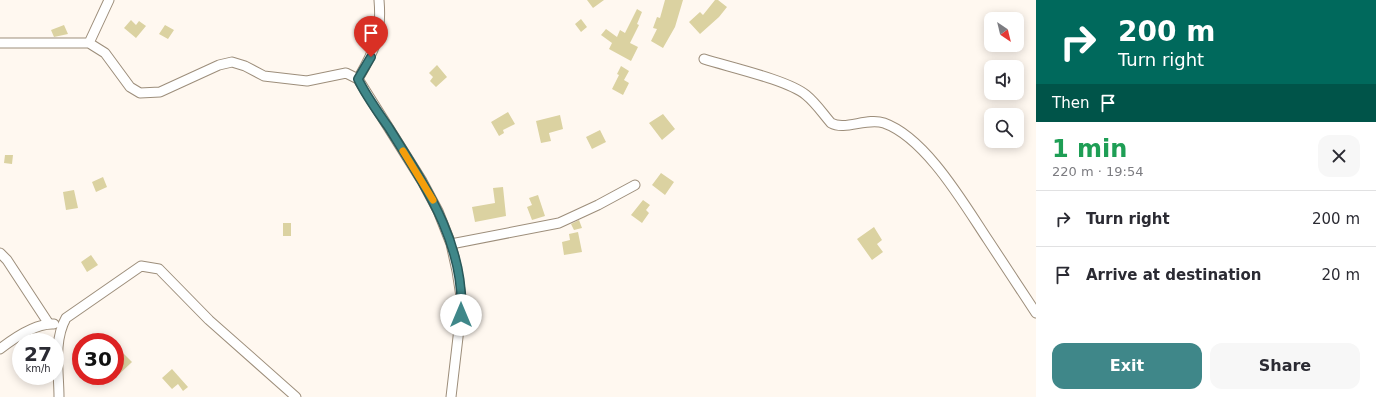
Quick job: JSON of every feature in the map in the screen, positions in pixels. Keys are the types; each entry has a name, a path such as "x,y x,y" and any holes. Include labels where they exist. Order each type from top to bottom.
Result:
{"street":[{"path":"89,43 109,0"},
{"path":"358,79 371,57 380,29 380,0"},
{"path":"0,43 89,43 105,53 130,87 140,93 160,92 219,65 232,62 245,66 264,76 307,81 346,73 358,79 422,181 438,211 451,244 458,271 462,303 451,397"},
{"path":"704,59 783,84 800,91 807,96 831,123 836,126 866,121 884,123 903,134 925,152 950,185 1036,313"},
{"path":"451,244 559,223 636,185"},
{"path":"0,253 7,260 49,324"},
{"path":"59,397 58,340 62,325 66,318 141,266 159,269 209,320 296,397"},
{"path":"0,349 33,328 49,324 62,325"}],"building":[{"path":"587,0 604,0 593,8"},
{"path":"665,0 683,0 675,27 663,48 651,41 657,29 653,28 657,17 660,18"},
{"path":"715,0 718,0 727,7 719,17 700,34 689,22 700,12 703,15"},
{"path":"637,9 642,12 637,24 639,25 630,43 638,47 631,61 609,49 612,43 601,35 606,29 617,37 620,30 625,33"},
{"path":"581,19 587,27 581,32 575,24"},
{"path":"131,20 136,25 139,21 146,26 136,38 124,28"},
{"path":"64,25 68,34 54,37 51,30"},
{"path":"165,25 174,30 168,39 159,34"},
{"path":"437,65 447,77 436,87 430,81 433,77 429,73"},
{"path":"621,66 629,71 624,80 629,83 623,95 612,89 619,75 617,74"},
{"path":"508,112 515,124 503,130 504,133 499,136 491,122"},
{"path":"663,114 675,129 662,140 649,123"},
{"path":"560,115 563,129 549,133 551,141 541,143 536,121"},
{"path":"600,130 606,142 592,149 586,137"},
{"path":"5,155 13,155 12,164 4,163"},
{"path":"661,173 674,182 665,195 652,185"},
{"path":"103,177 107,187 96,192 92,182"},
{"path":"503,187 506,216 475,222 472,207 495,203 493,188"},
{"path":"74,190 78,208 66,210 63,192"},
{"path":"538,195 545,216 532,220 527,207 532,205 529,198"},
{"path":"643,200 650,205 646,210 649,213 642,223 631,215"},
{"path":"579,220 582,228 574,230 571,224"},
{"path":"283,223 291,223 291,236 283,236"},
{"path":"874,227 882,240 877,244 883,252 872,260 857,239"},
{"path":"578,232 582,252 564,255 562,242 570,240 569,234"},
{"path":"91,255 98,265 87,272 81,262"},
{"path":"124,354 132,362 124,370"},
{"path":"172,369 188,387 183,391 178,384 172,389 162,378"}],"slow traffic":[{"path":"403,151 433,200"}],"route":[{"path":"371,57 358,79 422,181 438,211 451,244 458,271 462,303 461,315"}]}
